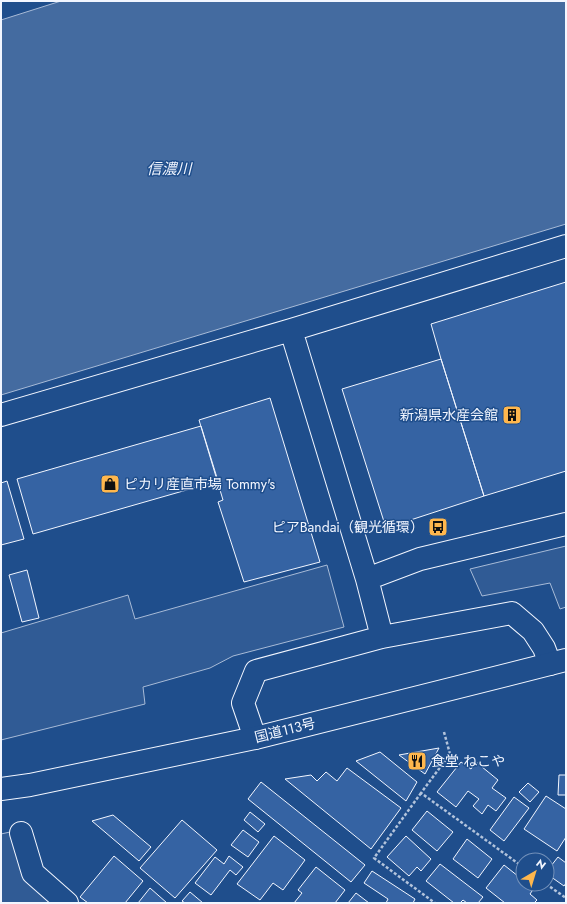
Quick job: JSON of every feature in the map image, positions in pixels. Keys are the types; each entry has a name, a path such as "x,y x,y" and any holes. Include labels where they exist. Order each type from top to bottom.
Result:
{"main road":[{"path":"1,415 291,330 566,246"},
{"path":"291,330 382,636"},
{"path":"366,579 420,559 566,524"},
{"path":"254,738 243,703 256,671 382,636 512,613 533,631 544,648 558,662"},
{"name":"国道113号","path":"1,789 30,785 254,738 558,662"},
{"path":"21,833 33,873 67,903"}],"path":[{"path":"435,903 374,858 450,754 444,732"},
{"path":"421,793 515,861"},
{"path":"555,890 566,898"}],"shaded area":[{"path":"566,546 566,607 560,609 550,583 482,596 470,569"},
{"path":"327,565 344,627 233,656 210,668 143,687 145,704 1,740 1,633 128,595 135,619"},
{"path":"10,832 27,877 55,903 1,903 1,834"}],"water":[{"name":"信濃川","path":"61,1 566,1 566,224 1,395 1,20"}],"building":[{"name":"新潟県水産会館","path":"566,282 566,471 484,496 431,324"},
{"path":"441,359 484,496 386,528 342,389"},
{"path":"270,398 320,562 244,582 218,502 223,500 199,420"},
{"path":"201,426 218,481 33,534 17,479"},
{"path":"7,481 24,539 1,545 1,483"},
{"path":"27,570 39,618 22,622 9,575"},
{"path":"439,748 425,774 399,755"},
{"path":"380,752 417,782 406,801 356,761"},
{"path":"461,762 471,769 476,762 498,780 492,788 506,798 496,811 488,805 482,814 473,806 479,799 468,791 456,807 437,792"},
{"path":"347,768 401,808 371,849 285,779 311,775 317,781 326,772 337,781"},
{"path":"559,775 566,775 566,795 558,795"},
{"path":"261,782 365,865 351,882 248,799"},
{"path":"528,783 539,792 530,802 519,792"},
{"path":"546,796 566,809 566,837 557,851 524,829"},
{"path":"514,797 529,808 504,841 490,830"},
{"path":"427,811 453,832 437,851 412,830"},
{"path":"250,812 265,824 258,832 244,820"},
{"path":"113,815 151,847 139,861 92,821"},
{"path":"182,820 217,850 175,898 140,868"},
{"path":"243,830 259,842 248,857 231,845"},
{"path":"274,836 305,860 283,890 273,883 260,900 237,884"},
{"path":"406,836 431,859 421,871 417,867 409,876 387,857"},
{"path":"467,839 492,859 478,878 453,859"},
{"path":"114,856 143,881 125,903 88,903 80,897"},
{"path":"229,856 243,867 236,875 230,870 211,895 195,883 215,857 224,864"},
{"path":"558,857 566,863 566,883 564,886 555,880 555,861"},
{"path":"440,864 483,897 478,903 467,903 463,900 460,903 454,903 426,881"},
{"path":"504,865 515,874 515,892 531,892 530,894 537,900 534,903 505,903 486,888"},
{"path":"316,867 345,890 335,903 294,903 302,893 298,890"},
{"path":"372,871 415,899 413,903 386,903 388,899 364,883"},
{"path":"150,888 167,903 138,903"},
{"path":"190,892 203,903 185,903 182,901"},
{"path":"356,893 369,903 348,903"}],"place":[{"name":"新潟県水産会館","path":"512,415"},
{"name":"ピカリ産直市場 Tommy's","path":"110,484"},
{"name":"ピアBandai（観光循環）","path":"438,527"},
{"name":"食堂 ねこや","path":"417,761"}]}
